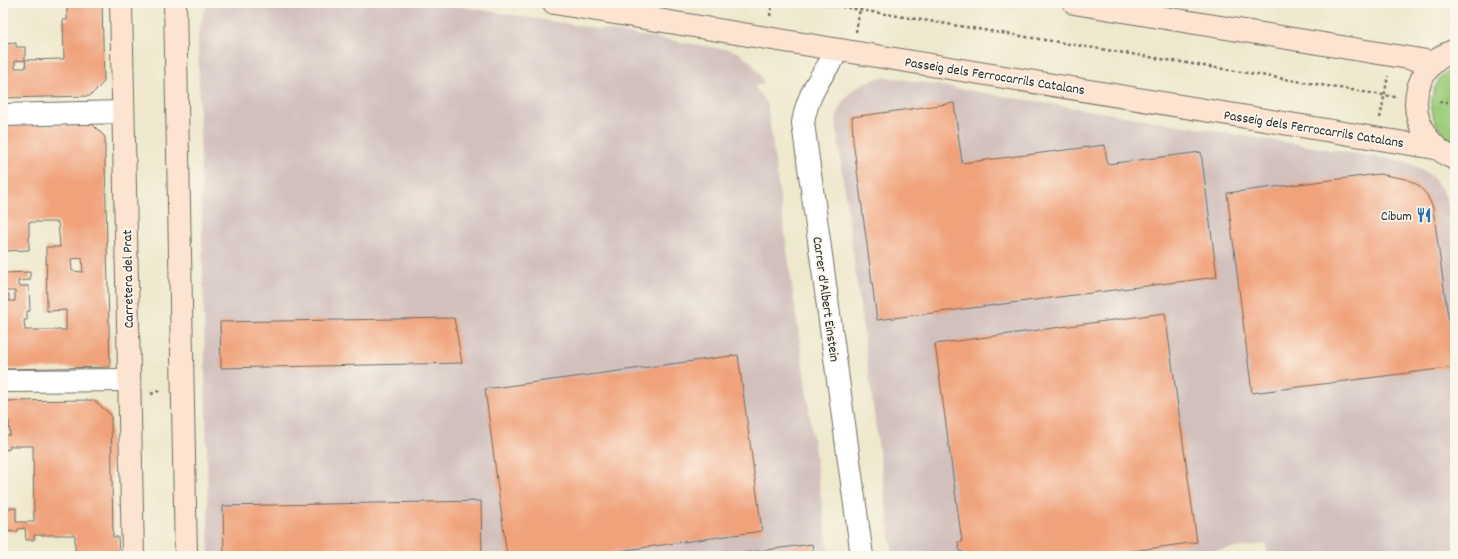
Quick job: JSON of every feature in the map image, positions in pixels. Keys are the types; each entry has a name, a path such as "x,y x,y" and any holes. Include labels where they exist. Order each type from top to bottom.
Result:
{"street":[{"name":"Carretera del Prat","path":"121,3 133,556"},
{"path":"175,3 186,556"},
{"name":"Passeig dels Ferrocarrils Catalans","path":"554,3 1436,148"},
{"path":"1074,3 1433,62"},
{"name":"Carrer d'Albert Einstein","path":"839,50 816,83 805,111 803,123 862,556"},
{"path":"1455,50 1433,62 1422,79 1416,100 1418,119 1427,139 1436,148 1455,158"},
{"path":"3,115 124,112"},
{"path":"3,381 129,380"}],"path":[{"path":"818,3 1401,98"},
{"path":"856,36 862,3"},
{"name":"Passeig dels Ferrocarrils Catalans","path":"1379,121 1389,73"},
{"path":"1436,102 1455,102"},
{"path":"149,395 168,387"}],"shaded area":[{"path":"209,3 438,3 730,50 738,52 751,62 760,74 764,84 754,86 767,103 829,556 209,556 198,37 203,14"},
{"path":"887,77 1398,160 1426,172 1434,179 1447,200 1451,215 1455,244 1455,556 1268,556 1266,544 1173,556 893,556 836,126 837,116 843,101 853,90 865,82"}],"green space":[{"path":"1454,66 1455,143 1445,135 1438,126 1433,116 1432,105 1433,94 1437,84 1444,74"}],"building":[{"path":"67,3 102,3 104,82 90,96 3,98 3,44 16,43 16,47 25,47 25,60 64,59 63,20 67,20","holes":["25,60 26,68 15,68 15,61"]},
{"path":"954,103 962,163 1105,145 1107,164 1201,152 1217,277 877,320 853,140 852,117"},
{"path":"92,124 105,137 110,367 3,369 3,273 30,272 30,280 18,281 18,286 29,286 30,311 27,311 27,320 24,320 25,330 66,330 66,310 47,311 46,247 60,247 58,222 29,222 29,250 3,251 3,126","holes":["82,258 83,272 72,271 71,259","5,291 15,291 15,301 9,301 9,294 6,294"]},
{"path":"1379,174 1406,179 1418,185 1427,195 1433,208 1455,367 1252,393 1227,193"},
{"path":"1165,313 1197,542 1096,556 964,556 963,552 959,549 958,542 962,542 935,344"},
{"path":"454,318 462,363 221,368 220,322"},
{"path":"738,355 762,531 583,556 507,556 485,389"},
{"path":"94,400 111,415 113,537 118,537 119,556 75,556 75,535 34,535 34,540 26,540 25,528 18,529 17,532 3,531 3,508 16,508 16,522 34,522 33,446 9,446 10,449 3,450 3,435 10,435 9,421 3,421 3,401"},
{"path":"3,478 5,478 4,505 3,505"},
{"path":"481,501 482,556 224,556 223,506"},
{"path":"812,544 814,556 727,556 727,555"}],"place":[{"name":"Cibum","path":"1424,215"}]}
